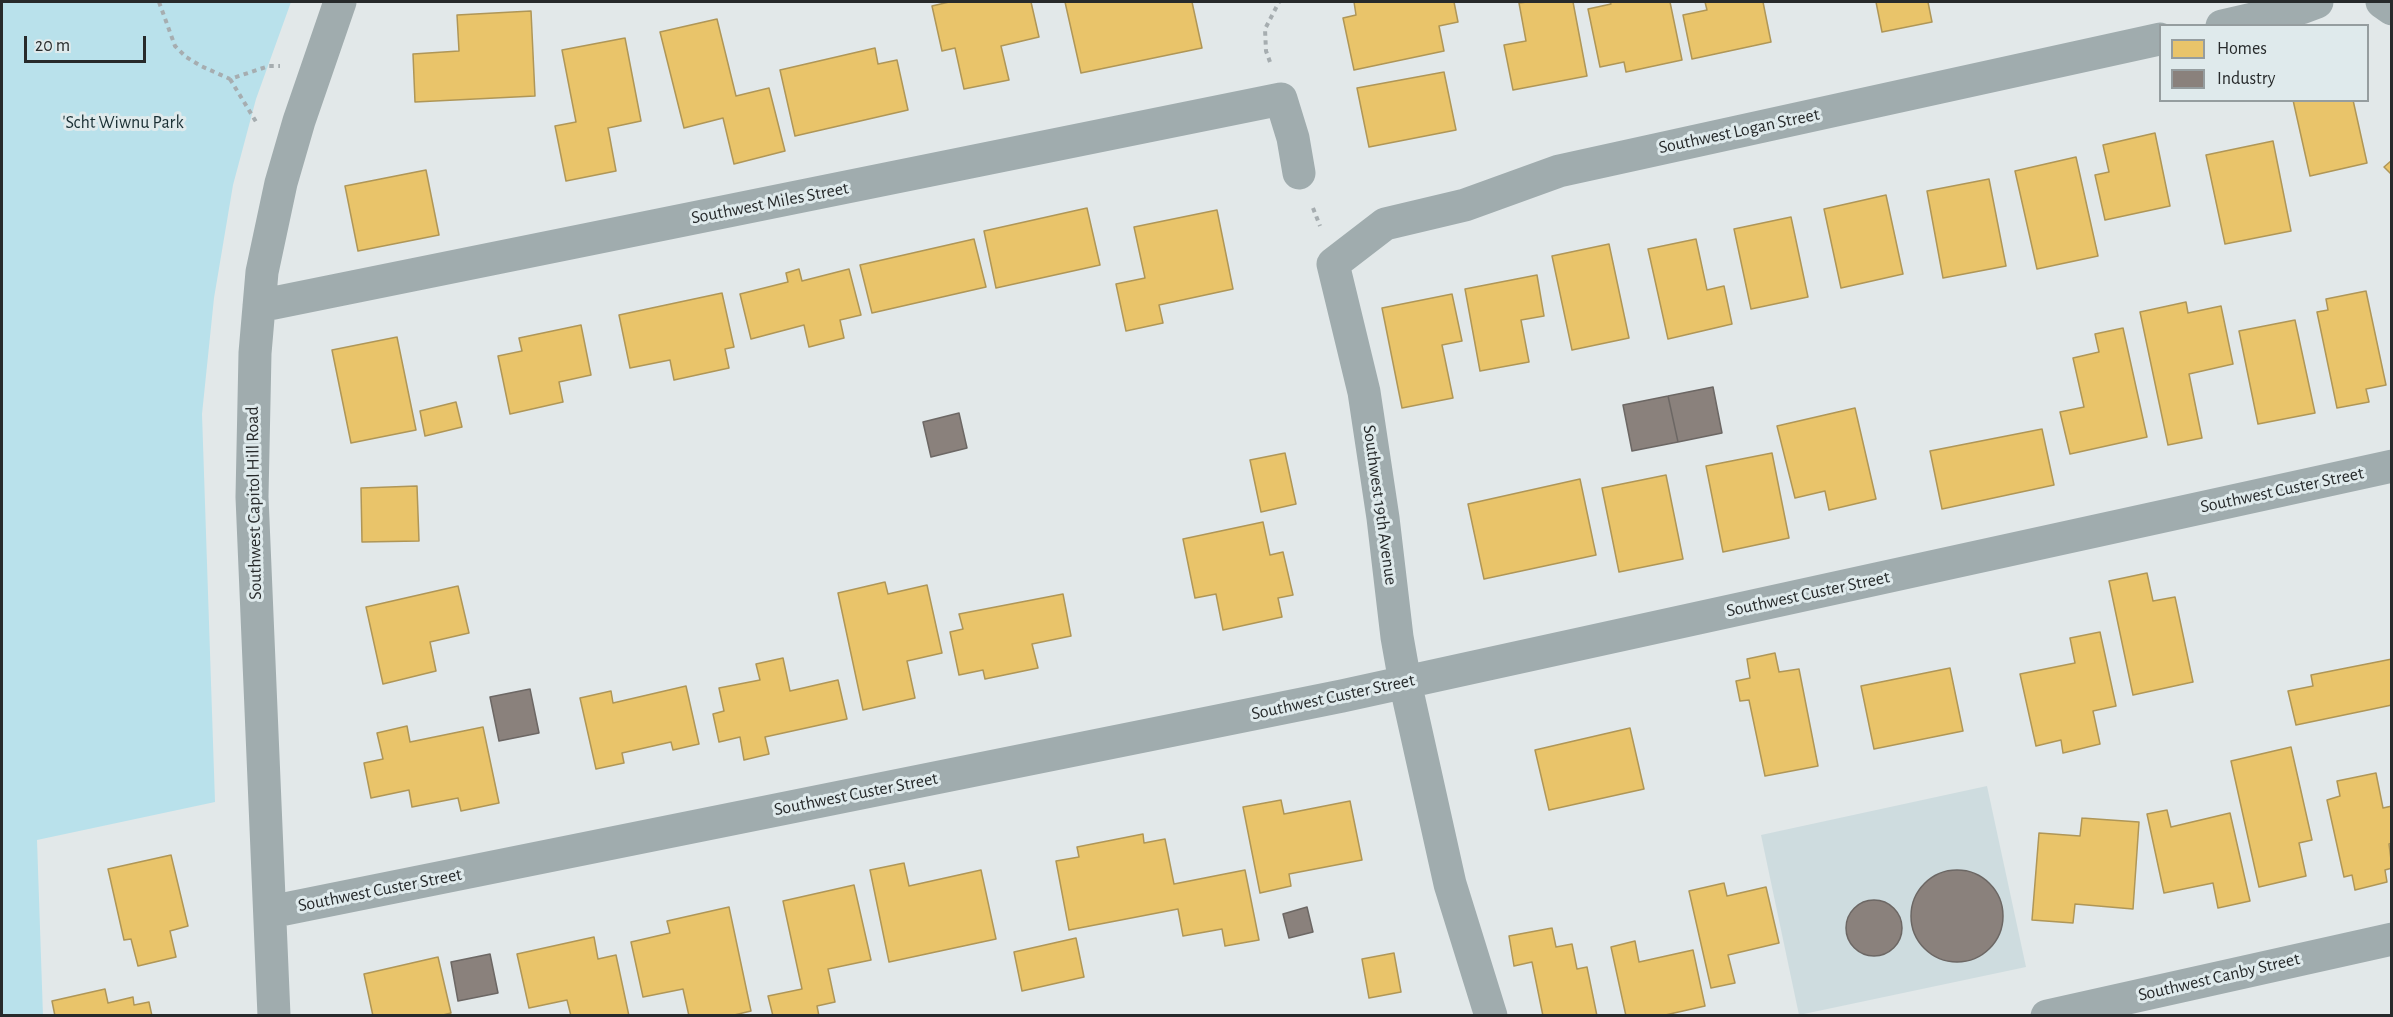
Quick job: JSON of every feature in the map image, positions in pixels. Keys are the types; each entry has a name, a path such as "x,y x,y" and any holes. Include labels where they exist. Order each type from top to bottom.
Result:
{"street":[{"name":"Southwest Capitol Hill Road","path":"274,1016 252,497 253,392 262,272 281,183 299,121 340,2"},
{"path":"2231,24 2301,8 2317,2"},
{"path":"2382,2 2391,9"},
{"name":"Southwest Logan Street","path":"1333,264 1385,224 1472,203 1559,171 2159,39"},
{"path":"1281,99 1293,138 1299,173"},
{"name":"Southwest Miles Street","path":"259,306 1281,99"},
{"name":"Southwest 19th Avenue","path":"1333,264 1364,392 1405,682 1450,884 1491,1016"},
{"name":"Southwest Custer Street","path":"270,912 1405,682 2391,466"},
{"name":"Southwest Canby Street","path":"2047,1016 2391,939"}],"path":[{"path":"159,2 175,46 186,57 230,80 268,66 319,63"},
{"path":"1279,2 1265,29 1264,40 1281,99"},
{"path":"1299,173 1333,264"}],"shaded area":[{"path":"1987,786 2026,967 1799,1015 1761,835"}],"green space":[{"name":"'Scht Wiwnu Park","path":"2,2 291,2 256,99 233,185 214,298 202,414 215,802 37,840 43,1016 2,1015"}],"building: Homes":[{"path":"949,2 1031,2 1039,37 1001,46 1009,80 964,89 955,48 942,51 932,6"},
{"path":"1065,2 1192,2 1202,48 1081,73"},
{"path":"1354,2 1454,2 1458,22 1439,26 1444,51 1354,70 1343,18 1356,15"},
{"path":"1573,2 1587,76 1513,90 1504,45 1526,41 1519,3"},
{"path":"1610,2 1670,2 1682,60 1626,72 1624,62 1600,67 1588,9 1611,4"},
{"path":"1705,2 1763,2 1771,42 1692,59 1683,15 1707,10"},
{"path":"1876,2 1928,2 1932,22 1882,32"},
{"path":"531,11 535,96 415,102 413,54 459,51 457,15"},
{"path":"717,19 736,96 769,88 785,151 734,164 723,118 684,128 660,32"},
{"path":"625,38 641,121 608,128 616,171 566,181 555,126 576,122 562,50"},
{"path":"875,48 878,64 897,60 908,110 795,136 780,70"},
{"path":"1444,72 1456,130 1369,147 1357,88"},
{"path":"2293,102 2353,102 2367,163 2310,176"},
{"path":"2155,133 2170,206 2105,220 2095,175 2109,172 2103,145"},
{"path":"2273,141 2291,231 2225,244 2206,155"},
{"path":"2076,157 2098,256 2037,269 2015,171"},
{"path":"2392,160 2392,175 2384,167"},
{"path":"426,170 439,235 358,251 345,186"},
{"path":"1989,179 2006,266 1943,278 1927,191"},
{"path":"1886,195 1903,274 1841,288 1824,209"},
{"path":"1087,208 1100,265 996,288 984,231"},
{"path":"1217,210 1233,289 1159,305 1163,323 1126,331 1116,284 1145,278 1134,227"},
{"path":"1791,217 1808,297 1751,309 1734,229"},
{"path":"974,239 986,287 872,313 860,265"},
{"path":"1696,239 1707,290 1724,286 1732,324 1668,339 1648,249"},
{"path":"1609,244 1629,338 1572,350 1552,256"},
{"path":"799,269 802,281 849,269 861,315 840,320 844,338 809,347 804,325 751,339 740,294 788,282 786,273"},
{"path":"1537,275 1544,316 1521,320 1529,362 1480,371 1465,289"},
{"path":"2366,291 2386,385 2366,389 2369,402 2337,408 2317,312 2328,310 2326,299"},
{"path":"722,293 734,347 725,349 729,368 674,380 670,360 630,368 619,315"},
{"path":"1452,294 1462,341 1442,345 1453,398 1402,408 1382,308"},
{"path":"2186,302 2188,313 2221,306 2233,364 2189,374 2202,438 2168,445 2140,312"},
{"path":"2295,320 2315,413 2258,424 2239,331"},
{"path":"581,325 591,375 559,382 563,402 510,414 498,356 522,351 519,338"},
{"path":"2123,328 2147,437 2070,454 2060,412 2084,407 2073,358 2099,352 2095,334"},
{"path":"397,337 416,430 351,443 332,350"},
{"path":"456,402 462,427 425,436 420,411"},
{"path":"1855,408 1876,499 1829,510 1825,491 1795,498 1777,426"},
{"path":"2042,429 2054,485 1942,509 1930,451"},
{"path":"1285,453 1296,504 1261,512 1250,460"},
{"path":"1772,453 1789,538 1723,552 1706,466"},
{"path":"1666,475 1683,559 1619,572 1602,488"},
{"path":"1580,479 1596,555 1484,579 1468,504"},
{"path":"417,486 419,541 362,542 361,488"},
{"path":"1263,522 1270,555 1283,552 1293,595 1278,598 1282,617 1223,630 1216,594 1195,598 1183,539"},
{"path":"2147,573 2153,601 2175,597 2193,682 2133,695 2109,581"},
{"path":"885,582 888,594 927,585 942,653 907,661 915,698 863,710 838,593"},
{"path":"458,586 469,633 430,642 436,671 383,684 366,607"},
{"path":"1063,594 1071,636 1032,644 1038,668 985,679 983,670 959,675 950,632 963,629 959,614"},
{"path":"2100,632 2116,706 2093,711 2100,744 2063,753 2061,740 2036,746 2020,674 2075,663 2070,638"},
{"path":"1775,653 1779,672 1799,669 1818,766 1765,776 1749,700 1740,701 1736,681 1750,678 1747,659"},
{"path":"783,658 790,691 838,680 847,719 765,737 769,754 744,760 740,737 719,742 713,714 724,711 719,688 760,680 756,664"},
{"path":"2392,659 2392,705 2296,725 2288,691 2313,686 2311,675"},
{"path":"1950,668 1963,731 1874,749 1861,686"},
{"path":"686,686 699,744 673,750 671,742 622,753 624,763 596,769 580,698 611,691 613,703"},
{"path":"407,726 410,742 483,727 499,803 461,811 458,798 412,807 409,790 371,798 364,763 383,759 377,733"},
{"path":"1630,728 1644,789 1549,810 1535,750"},
{"path":"2291,747 2312,840 2299,843 2306,876 2259,887 2231,761"},
{"path":"2376,773 2383,808 2392,806 2392,843 2389,844 2392,868 2385,870 2387,882 2355,890 2352,875 2344,877 2327,800 2340,796 2337,781"},
{"path":"1281,800 1284,814 1350,801 1362,860 1289,874 1291,886 1260,893 1243,807"},
{"path":"2167,810 2171,827 2230,813 2250,901 2218,908 2213,883 2164,893 2147,814"},
{"path":"2082,818 2139,822 2133,909 2075,904 2073,923 2032,920 2039,833 2080,836"},
{"path":"1143,834 1144,843 1165,839 1174,884 1245,870 1259,940 1225,946 1222,929 1183,936 1178,909 1069,930 1056,861 1079,857 1077,847"},
{"path":"171,855 188,926 170,931 176,957 138,966 131,939 124,940 108,869"},
{"path":"904,863 909,886 981,870 996,939 889,962 870,870"},
{"path":"1724,883 1727,896 1766,887 1779,943 1728,955 1735,983 1711,988 1689,891"},
{"path":"854,885 871,960 828,969 835,1002 817,1006 819,1016 773,1016 768,996 802,989 783,901"},
{"path":"729,907 751,1011 730,1016 689,1016 683,989 643,997 631,942 670,933 667,921"},
{"path":"1552,928 1556,947 1572,944 1577,969 1587,967 1597,1016 1543,1016 1532,962 1514,966 1509,936"},
{"path":"594,937 598,959 616,955 629,1016 571,1016 567,1000 529,1008 517,954"},
{"path":"1076,938 1084,977 1022,991 1014,952"},
{"path":"1635,941 1639,962 1693,950 1705,1006 1661,1016 1626,1016 1611,947"},
{"path":"1394,953 1401,992 1369,998 1362,959"},
{"path":"438,957 451,1013 439,1016 373,1016 364,974"},
{"path":"105,989 108,1003 133,997 134,1005 149,1002 152,1016 55,1016 52,1001"}],"building: Industry":[{"path":"1713,387 1722,433 1678,442 1668,396"},
{"path":"1668,396 1678,442 1632,451 1623,405"},
{"path":"959,413 967,448 931,457 923,422"},
{"path":"530,689 539,733 499,741 490,697"},
{"path":"1948,870 1966,870 1983,877 1996,890 2003,907 2003,925 1996,942 1983,955 1966,962 1948,962 1931,955 1918,942 1911,925 1911,907 1918,890 1931,877"},
{"path":"1869,900 1879,900 1894,908 1900,917 1902,928 1900,939 1894,948 1879,956 1869,956 1858,951 1851,944 1846,933 1846,923 1851,912 1858,905"},
{"path":"1307,907 1313,932 1289,938 1283,914"},
{"path":"490,954 498,993 458,1001 451,962"}]}
